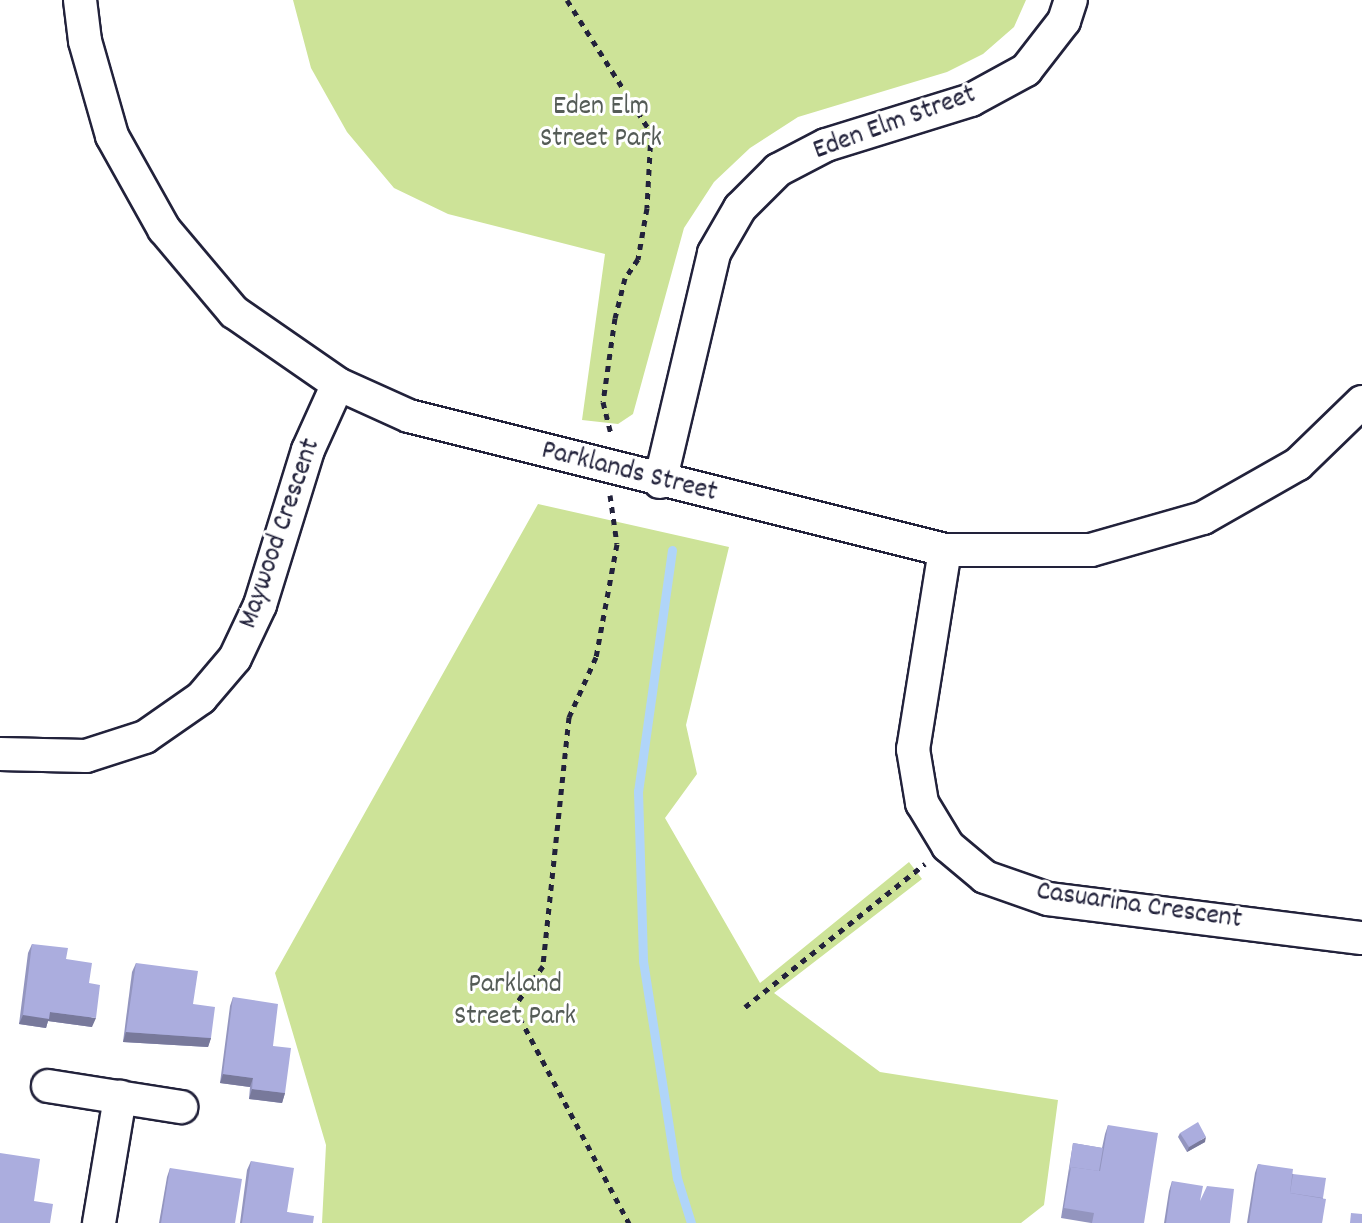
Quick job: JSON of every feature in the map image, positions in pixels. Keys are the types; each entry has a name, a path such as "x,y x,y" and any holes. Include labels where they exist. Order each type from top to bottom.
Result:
{"street":[{"name":"Parklands Street","path":"80,0 85,41 112,136 164,229 234,312 338,384 409,416 660,482 945,550 1091,550 1203,518 1298,464 1362,402"},
{"name":"Eden Elm Street","path":"660,482 714,253 740,208 778,170 826,145 971,100 1026,70 1064,21 1071,0"},
{"name":"Maywood Crescent","path":"0,754 86,756 145,737 201,698 235,658 260,605 308,450 338,384"},
{"name":"Casuarina Crescent","path":"945,550 913,749 922,803 948,846 985,877 1048,899 1362,938"},
{"path":"48,1086 181,1107"},
{"path":"99,1223 120,1097"}],"path":[{"path":"567,0 651,133 647,208 638,259 625,278 615,318 603,402 615,446"},
{"path":"610,500 617,544 596,657 569,717 543,966 514,1007 629,1223"},
{"path":"745,1007 948,846"}],"green space":[{"name":"Eden Elm Street Park","path":"293,0 1026,0 1014,27 983,54 947,72 798,117 750,148 714,182 684,228 633,414 618,424 582,420 605,254 448,214 394,188 347,132 311,68"},
{"name":"Parkland Street Park","path":"538,504 729,547 686,725 697,774 665,818 760,983 909,862 922,879 774,993 880,1072 1058,1100 1044,1205 1021,1223 322,1223 326,1145 275,973"}],"building":[{"path":"32,944 68,948 66,959 92,963 89,983 100,985 96,1018 50,1012 49,1019 23,1015"},
{"path":"136,963 198,971 193,1004 215,1007 211,1038 126,1032"},
{"path":"233,997 278,1004 273,1046 291,1048 285,1093 252,1089 253,1078 223,1074"},
{"path":"1198,1122 1206,1137 1189,1147 1180,1133"},
{"path":"1108,1125 1158,1133 1144,1223 1092,1223 1094,1213 1064,1208 1071,1167 1100,1171"},
{"path":"1073,1143 1103,1148 1099,1171 1071,1167 1069,1171"},
{"path":"0,1153 40,1159 34,1201 53,1204 50,1223 0,1223"},
{"path":"251,1161 294,1168 287,1212 314,1216 313,1223 242,1223"},
{"path":"1258,1164 1293,1169 1290,1193 1326,1199 1322,1223 1249,1223"},
{"path":"170,1168 242,1179 235,1223 161,1223"},
{"path":"1293,1174 1326,1178 1323,1198 1290,1193"},
{"path":"1172,1181 1203,1186 1200,1201 1207,1186 1234,1189 1230,1223 1166,1223"},
{"path":"1351,1213 1362,1214 1362,1223 1350,1223"}],"waterway":[{"path":"672,550 638,791 643,961 677,1178 691,1223"}]}
